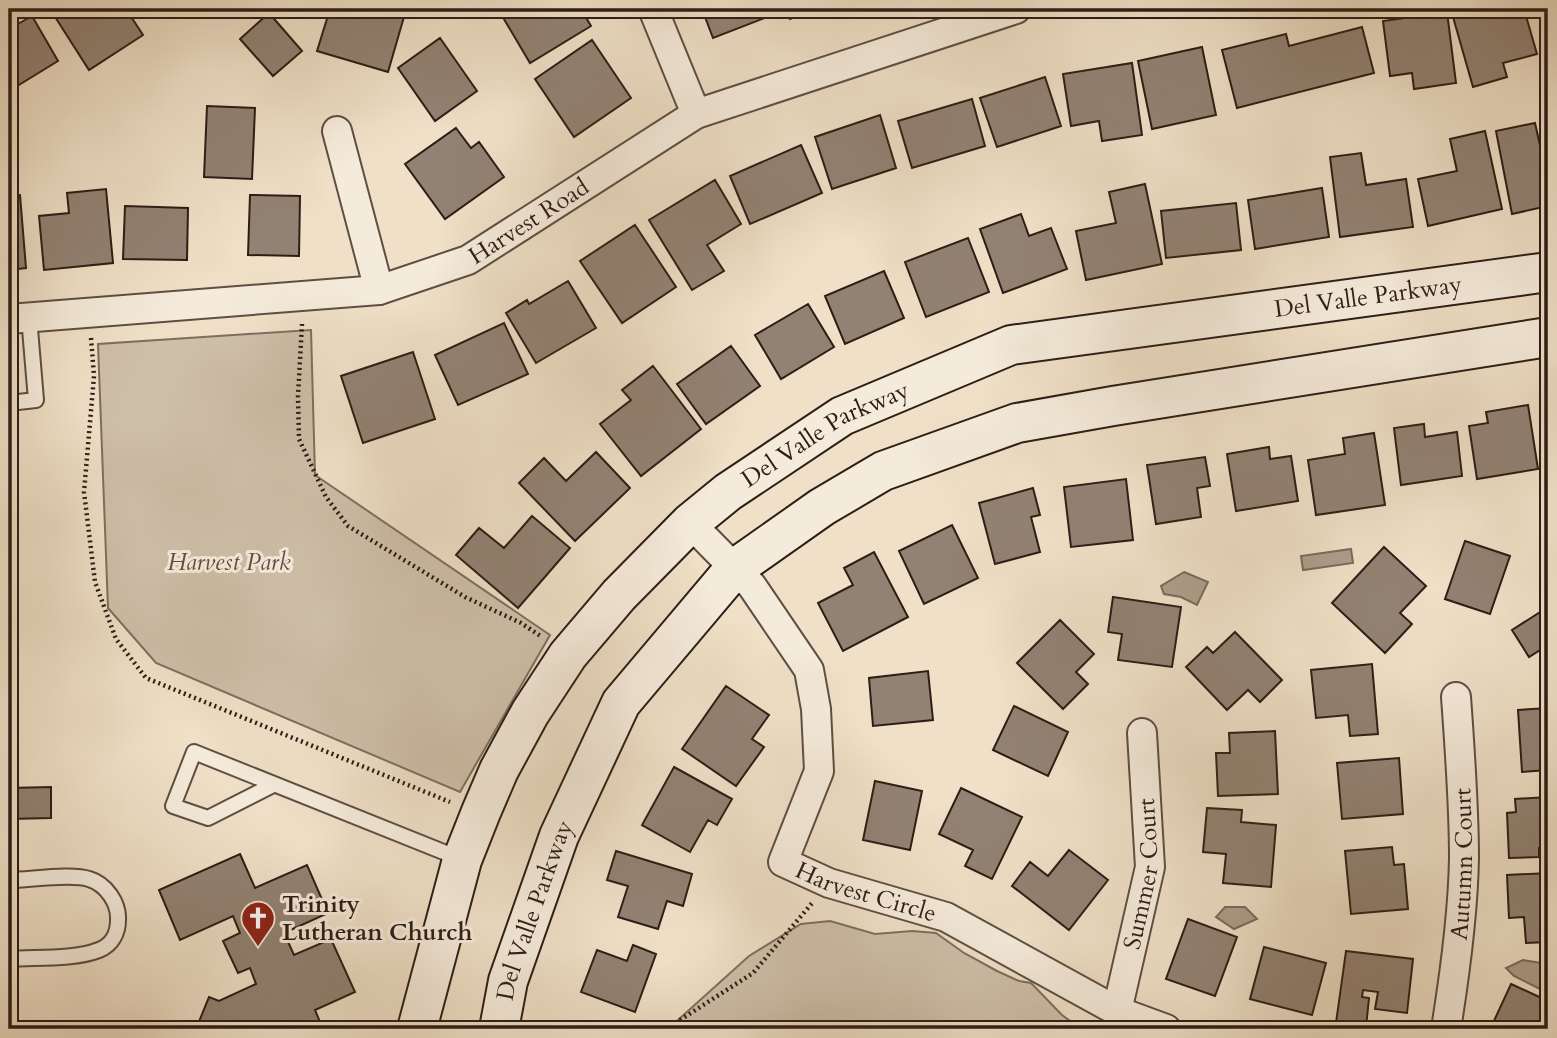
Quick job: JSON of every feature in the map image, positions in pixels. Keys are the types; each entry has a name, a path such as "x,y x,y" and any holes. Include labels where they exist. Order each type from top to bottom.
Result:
{"main road":[{"name":"Del Valle Parkway","path":"417,1029 462,860 499,769 524,724 568,655 619,595 690,523 728,492 842,416 1011,345 1548,272"},
{"name":"Del Valle Parkway","path":"499,1029 508,981 559,836 621,703 734,569 822,507 883,471 1017,423 1113,405 1548,337"}],"street":[{"path":"653,9 696,114"},
{"name":"Harvest Road","path":"19,318 379,290 468,260 696,114 1016,9"},
{"path":"337,131 379,290"},
{"path":"690,523 734,569"},
{"name":"Harvest Circle","path":"734,569 752,586 809,670 816,709 819,771 783,862 829,883 946,917 1118,1011 1166,1029"},
{"name":"Autumn Court","path":"1446,1029 1457,955 1464,859 1462,774 1456,697"},
{"name":"Summer Court","path":"1118,1011 1150,867 1142,733"}],"lane":[{"path":"9,402 36,400 19,318"},
{"path":"274,785 208,818 173,806 194,752 462,860"},
{"path":"9,880 90,879 105,888 115,902 119,918 116,936 103,948 86,954 9,959"}],"path":[{"path":"301,296 299,439 326,497 348,526 465,597 521,623 568,655"},
{"path":"88,313 94,376 84,492 95,582 116,639 131,659 146,678 174,691 436,797 481,812"},
{"path":"666,1029 754,973 829,883"}],"green space":[{"name":"Harvest Park","path":"311,330 315,475 550,635 460,792 156,663 108,608 98,344"},
{"path":"830,921 875,934 912,931 936,933 964,953 997,971 1019,981 1031,983 1062,1015 1081,1029 668,1029 749,956 801,924"}],"shaded area":[{"path":"1351,549 1353,563 1303,570 1301,556"},
{"path":"1184,572 1208,582 1197,605 1181,597 1164,594 1161,586"},
{"path":"1225,907 1245,907 1257,919 1234,929 1216,917"},
{"path":"1523,960 1541,963 1547,976 1542,990 1514,976 1506,968"}],"building":[{"path":"50,9 86,9 90,16 101,9 126,9 143,35 89,70"},
{"path":"330,9 406,10 388,72 317,51"},
{"path":"498,9 581,9 591,26 530,63"},
{"path":"702,9 773,9 775,14 713,38"},
{"path":"786,9 816,9 790,19"},
{"path":"1483,9 1524,9 1537,54 1503,63 1507,77 1473,87 1453,17"},
{"path":"1447,12 1456,83 1414,89 1412,73 1390,76 1383,21"},
{"path":"269,13 302,51 273,76 240,39"},
{"path":"32,16 58,61 9,91 9,29"},
{"path":"1548,16 1548,71 1542,17"},
{"path":"1362,27 1374,73 1237,108 1222,50 1286,34 1289,46"},
{"path":"440,38 477,91 435,121 398,68"},
{"path":"592,40 631,98 574,137 535,79"},
{"path":"1202,47 1216,115 1152,129 1138,61"},
{"path":"1132,63 1142,135 1102,141 1099,121 1071,126 1063,74"},
{"path":"1045,77 1061,126 997,147 980,98"},
{"path":"972,99 985,146 912,168 898,121"},
{"path":"207,106 255,108 252,179 204,177"},
{"path":"880,115 896,168 832,189 815,137"},
{"path":"1535,123 1543,159 1548,158 1548,206 1512,214 1496,131"},
{"path":"456,128 471,148 479,142 504,177 445,219 405,164"},
{"path":"1485,131 1502,209 1428,226 1418,179 1457,171 1450,139"},
{"path":"801,145 822,193 750,224 730,176"},
{"path":"1361,153 1366,185 1406,179 1413,227 1340,237 1330,157"},
{"path":"715,180 741,224 707,245 724,271 692,290 649,220"},
{"path":"1145,184 1162,264 1086,280 1076,231 1116,223 1109,192"},
{"path":"1322,188 1329,237 1255,249 1248,200"},
{"path":"106,189 113,263 44,270 39,216 69,213 67,193"},
{"path":"20,195 26,268 9,270 9,196"},
{"path":"250,195 300,196 299,256 248,255"},
{"path":"1236,203 1241,250 1166,258 1161,211"},
{"path":"125,206 188,208 187,260 123,259"},
{"path":"1021,214 1029,236 1051,228 1067,269 1003,293 980,229"},
{"path":"635,225 676,287 622,323 580,261"},
{"path":"968,238 989,292 926,317 905,262"},
{"path":"884,271 904,318 845,344 825,296"},
{"path":"568,281 596,328 536,363 506,313 527,300 529,304"},
{"path":"808,304 834,347 781,379 755,335"},
{"path":"504,323 528,374 458,405 435,355"},
{"path":"731,346 760,386 706,424 677,384"},
{"path":"413,352 435,419 363,443 341,376"},
{"path":"653,366 701,429 641,476 600,424 631,400 622,390"},
{"path":"1528,405 1538,469 1477,479 1469,426 1488,423 1486,412"},
{"path":"1424,424 1425,437 1457,432 1462,476 1401,485 1394,428"},
{"path":"1374,433 1385,505 1316,515 1308,460 1345,454 1343,438"},
{"path":"1269,447 1270,459 1291,456 1298,501 1236,511 1227,454"},
{"path":"596,452 630,488 575,541 519,483 544,458 566,481"},
{"path":"1205,457 1210,486 1197,488 1201,517 1156,524 1147,465"},
{"path":"1126,479 1133,540 1071,547 1064,487"},
{"path":"1033,488 1040,515 1031,517 1040,552 995,564 979,503"},
{"path":"532,516 570,548 518,608 456,555 479,528 504,548"},
{"path":"952,525 978,578 924,604 899,551"},
{"path":"1465,541 1510,556 1490,614 1445,599"},
{"path":"1384,547 1426,586 1400,613 1412,624 1385,653 1332,603"},
{"path":"874,552 908,617 843,651 818,603 853,585 844,568"},
{"path":"1113,597 1181,607 1172,667 1118,660 1122,634 1108,632"},
{"path":"1548,607 1548,645 1529,657 1512,630"},
{"path":"1060,620 1094,654 1076,672 1088,684 1063,709 1017,663"},
{"path":"1235,632 1282,680 1260,702 1248,690 1227,710 1186,667 1207,647 1213,653"},
{"path":"1372,664 1378,734 1350,736 1348,715 1316,718 1311,670"},
{"path":"928,671 933,720 873,726 869,678"},
{"path":"726,686 769,715 752,739 764,747 736,786 682,749"},
{"path":"1014,706 1068,732 1048,776 993,750"},
{"path":"1548,708 1548,770 1522,772 1518,710"},
{"path":"1275,731 1278,794 1218,796 1216,753 1230,753 1229,733"},
{"path":"1399,758 1403,814 1342,819 1337,763"},
{"path":"674,767 732,799 717,825 708,820 690,852 642,825"},
{"path":"875,781 922,791 910,850 863,840"},
{"path":"51,787 51,818 9,819 9,788"},
{"path":"961,788 1022,817 992,879 965,866 973,850 939,834"},
{"path":"1548,797 1548,848 1539,848 1539,857 1509,858 1507,813 1516,812 1515,799"},
{"path":"1207,808 1242,810 1241,822 1276,825 1271,887 1223,883 1226,854 1203,852"},
{"path":"1392,847 1394,865 1404,864 1408,909 1351,914 1345,851"},
{"path":"1069,850 1108,880 1069,930 1012,886 1030,862 1048,876"},
{"path":"616,851 692,874 683,906 667,901 658,929 618,917 628,886 607,880"},
{"name":"Trinity Lutheran Church","path":"240,854 255,888 307,865 328,913 284,933 294,955 331,939 355,992 315,1010 323,1029 196,1029 209,997 219,1001 256,984 250,968 238,973 223,941 240,933 233,916 180,940 159,890"},
{"path":"1548,873 1548,942 1526,943 1524,917 1509,918 1507,875"},
{"path":"1188,919 1237,937 1215,996 1166,979"},
{"path":"633,945 656,954 635,1012 581,992 597,950 627,961"},
{"path":"1264,947 1326,963 1312,1015 1250,999"},
{"path":"1346,951 1413,959 1407,1013 1375,1009 1378,992 1363,990 1362,997 1369,998 1366,1027 1336,1023"},
{"path":"1511,984 1548,1001 1548,1029 1506,1029 1493,1023"}],"place":[{"name":"Trinity Lutheran Church","path":"258,948"}]}
